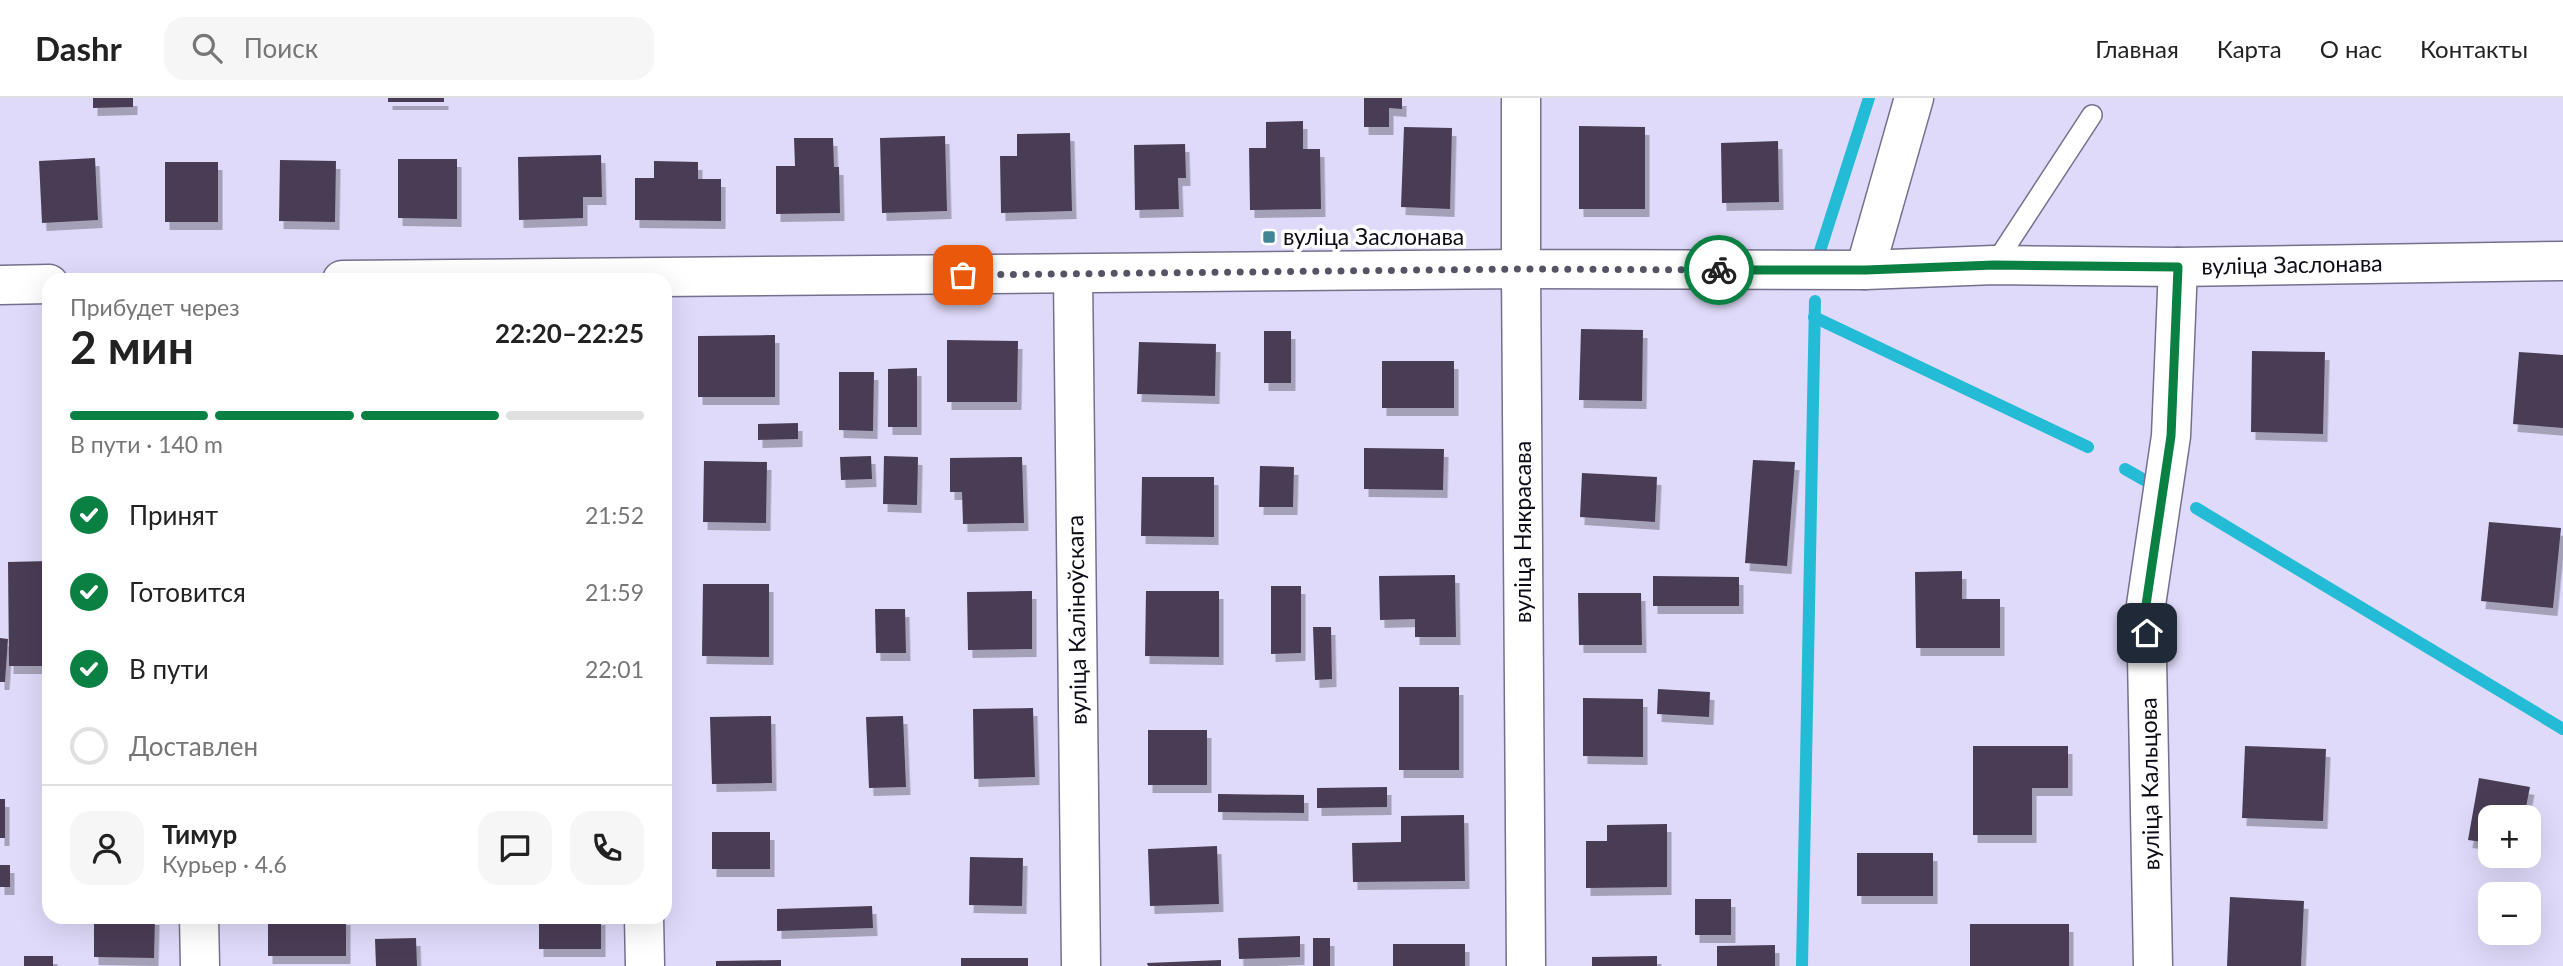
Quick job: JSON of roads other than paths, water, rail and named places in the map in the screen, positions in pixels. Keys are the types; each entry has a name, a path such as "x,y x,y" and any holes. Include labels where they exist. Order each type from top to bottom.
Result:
{"street":[{"name":"вуліца Някрасава","path":"1521,98 1526,966"},
{"path":"1866,270 1914,98"},
{"name":"вуліца Заслонава","path":"672,278 1521,269 1866,270 1994,265 2178,267 2563,261"},
{"name":"вуліца Кальцова","path":"2153,966 2146,605 2171,436 2178,267"},
{"name":"вуліца Каліноўскага","path":"1073,275 1081,966"},
{"path":"0,285 42,284"},
{"path":"199,924 200,966"},
{"path":"645,924 645,966"}],"lane":[{"path":"1994,265 2092,115"}],"waterway":[{"path":"1820,251 1869,98"},
{"path":"1802,966 1815,301"},
{"path":"1814,317 2088,447"},
{"path":"2125,469 2146,481"},
{"path":"2196,508 2563,729"}],"place":[{"name":"вуліца Заслонава","path":"1269,237"}]}
